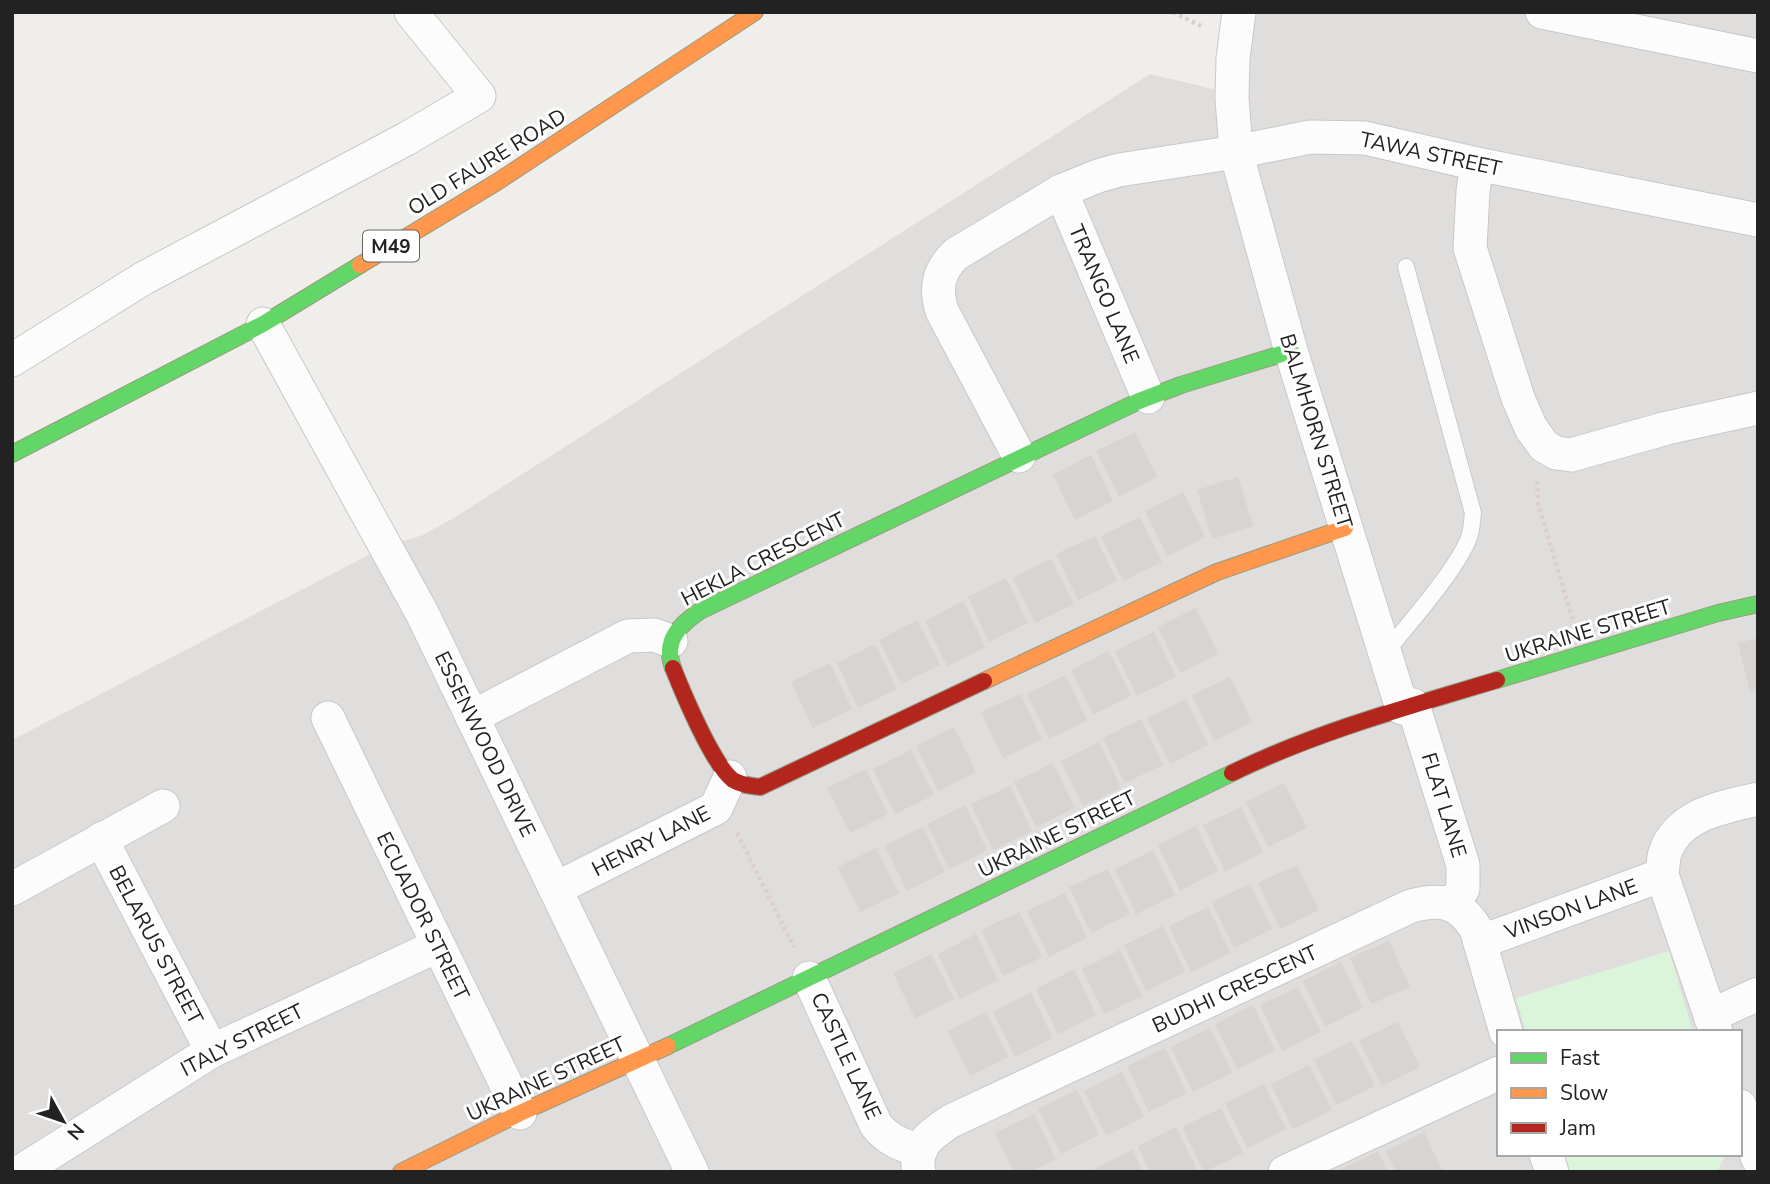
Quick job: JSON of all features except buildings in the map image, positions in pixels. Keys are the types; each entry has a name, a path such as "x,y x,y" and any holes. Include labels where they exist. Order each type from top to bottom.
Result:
{"street":[{"path":"12,360 144,278 406,139 479,96 411,12"},
{"name":"OLD FAURE ROAD","path":"12,454 263,324 497,182 670,71 755,12"},
{"path":"1542,12 1620,20 1758,56"},
{"name":"BALMHORN STREET","path":"1227,22 1236,152 1291,351 1345,528 1385,653 1408,707"},
{"name":"TAWA STREET","path":"1019,456 942,311 937,283 941,272 956,254 1060,191 1098,176 1119,170 1310,138 1365,138 1477,164 1758,220"},
{"path":"1477,164 1470,248 1518,398 1531,428 1544,446 1556,453 1571,455 1667,428 1758,408"},
{"name":"TRANGO LANE","path":"1060,191 1148,397"},
{"name":"ESSENWOOD DRIVE","path":"263,324 422,613 692,1172"},
{"name":"HEKLA CRESCENT","path":"671,640 680,624 700,611 1019,456 1148,397 1291,351"},
{"path":"472,717 628,635 654,635 671,640 670,659 676,675 720,763 737,781 760,787 1217,572 1345,528"},
{"name":"UKRAINE STREET","path":"401,1172 1275,752 1408,707 1718,612 1758,604"},
{"name":"FLAT LANE","path":"1408,707 1463,865 1463,889 1452,905"},
{"name":"ECUADOR STREET","path":"328,718 520,1113"},
{"name":"HENRY LANE","path":"555,889 716,808 737,781"},
{"path":"1758,799 1712,809 1693,819 1675,834 1665,853 1662,875 1713,1024 1758,994"},
{"path":"12,890 163,806"},
{"name":"BELARUS STREET","path":"101,839 212,1051"},
{"name":"VINSON LANE","path":"1480,942 1662,875"},
{"name":"BUDHI CRESCENT","path":"920,1161 925,1139 951,1121 1411,906 1432,900 1452,905"},
{"path":"1452,905 1468,916 1480,942 1505,1030"},
{"name":"ITALY STREET","path":"20,1172 212,1051 437,946"},
{"name":"CASTLE LANE","path":"809,978 876,1125 884,1135 920,1161"},
{"path":"1285,1172 1497,1074"},
{"path":"1742,1112 1758,1159"}],"lane":[{"path":"1385,653 1463,550 1470,535 1473,513 1406,267"}],"path":[{"path":"1172,12 1227,22"},
{"path":"1544,446 1536,478 1538,503 1584,655"},
{"path":"737,781 734,811 736,831 809,978"}],"shaded area":[{"path":"1240,12 1758,12 1758,1172 12,1172 12,740 384,547 423,535 452,519 1150,74 1230,93"}],"green space":[{"path":"1669,951 1692,1030 1525,1030 1516,998"},
{"path":"1565,1156 1725,1156 1717,1172 1569,1172"}],"traffic: fast":[{"path":"12,454 263,324 360,265"},
{"path":"673,668 670,650 675,635 700,611 1139,401 1291,351"},
{"path":"1497,680 1718,613 1758,604"},
{"path":"668,1046 1232,773"}],"traffic: slow":[{"path":"360,265 497,182 755,12"},
{"path":"984,681 1217,572 1345,528"},
{"path":"401,1172 520,1113 668,1046"}],"traffic: jam":[{"path":"673,668 699,728 725,772 736,782 760,787 984,681"},
{"path":"1232,773 1329,733 1497,680"}]}
